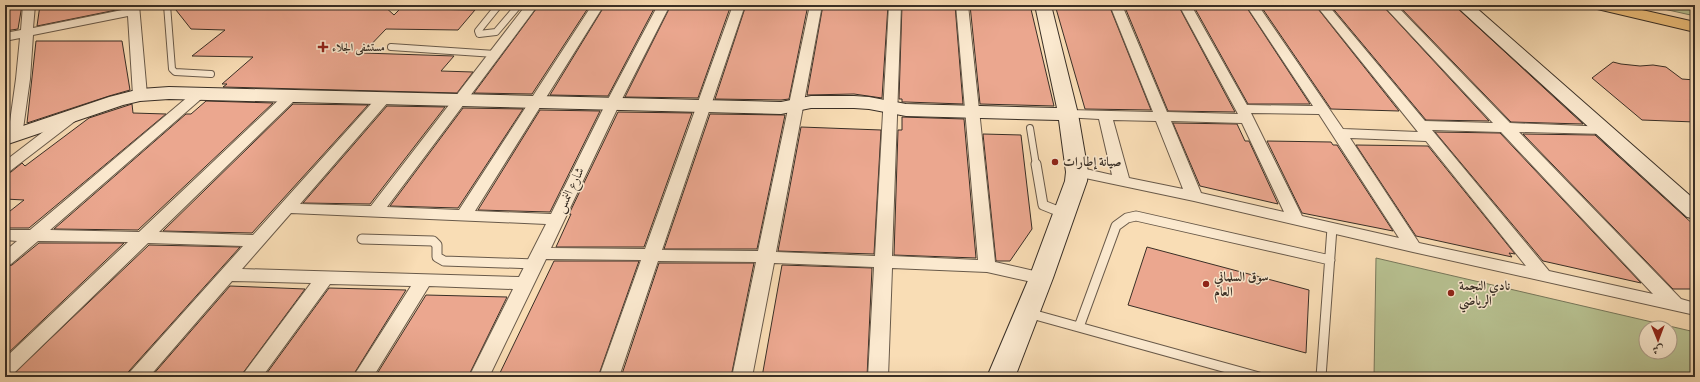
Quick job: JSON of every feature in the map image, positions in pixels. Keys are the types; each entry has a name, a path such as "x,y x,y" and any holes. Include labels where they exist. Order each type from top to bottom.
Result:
{"highway":[{"path":"1599,5 1695,27"},
{"path":"1624,5 1695,22"}],"street":[{"path":"10,138 23,79 29,5"},
{"path":"375,212 532,5"},
{"path":"464,215 598,5"},
{"name":"شارع النمس","path":"479,377 613,103 664,5"},
{"path":"609,377 739,5"},
{"path":"742,377 816,5"},
{"path":"878,377 895,5"},
{"path":"962,5 987,266"},
{"path":"1001,377 1041,278 1078,172 1068,114 1043,5"},
{"path":"1116,5 1194,196"},
{"path":"1185,5 1244,114 1296,220"},
{"path":"1252,5 1323,110 1412,247"},
{"path":"1322,5 1428,137 1542,275"},
{"path":"1389,5 1675,305"},
{"path":"1463,5 1605,130 1695,212"},
{"path":"5,37 133,8 140,95"},
{"path":"10,138 74,115 140,95 201,93 781,108 795,106 803,102 847,102 869,103 906,110 1161,116 1323,110"},
{"path":"5,260 201,93"},
{"path":"5,370 291,96"},
{"path":"137,377 384,98"},
{"path":"5,168 74,115"},
{"path":"1105,115 1122,182"},
{"path":"1419,125 1605,130"},
{"path":"1338,133 1428,137"},
{"path":"1078,172 1194,196 1412,247 1695,309"},
{"path":"286,208 556,219"},
{"path":"5,235 143,237 257,241"},
{"path":"538,258 652,255 766,257 987,266 1041,278"},
{"path":"227,275 525,283"},
{"path":"251,377 325,278"},
{"path":"363,377 423,281"}],"lane":[{"path":"167,5 172,69 175,72 211,74"},
{"path":"499,5 478,31 479,34 496,32 519,5"},
{"path":"391,47 495,54"},
{"path":"1030,128 1043,204 1050,209 1064,214"},
{"path":"1079,327 1116,226 1127,218 1136,216 1330,260"},
{"path":"1321,377 1332,228"},
{"path":"362,239 433,241 437,245 437,257 444,261 538,258"},
{"path":"1027,312 1259,377"}],"green space":[{"path":"1646,5 1695,5 1695,16"},
{"name":"نادي النجمة الرياضي","path":"1376,258 1643,320 1638,320 1638,360 1678,360 1678,328 1695,332 1695,377 1374,377"}],"building":[{"path":"5,5 22,5 18,29 5,31"},
{"path":"40,5 126,5 126,8 37,26"},
{"name":"مستشفى الجلاء","path":"172,5 383,5 394,15 404,5 428,5 424,9 475,10 458,30 386,29 363,53 454,56 441,71 473,72 457,93 223,87 227,84 222,84 253,57 192,56 225,30 191,29"},
{"path":"539,5 590,5 532,94 474,93"},
{"path":"605,5 656,5 608,96 550,95"},
{"path":"671,5 731,5 698,98 625,97"},
{"path":"746,5 808,5 789,99 715,99"},
{"path":"823,5 888,5 882,98 854,94 807,95"},
{"path":"902,5 955,5 963,104 902,102 902,99 899,99"},
{"path":"970,5 1030,5 1054,106 980,104"},
{"path":"1055,5 1109,5 1151,110 1085,109"},
{"path":"1124,5 1178,5 1235,112 1168,111"},
{"path":"1193,5 1245,5 1310,104 1248,104"},
{"path":"1260,5 1315,5 1399,111 1331,109"},
{"path":"1330,5 1382,5 1489,121 1426,120"},
{"path":"1398,5 1454,5 1583,124 1511,122"},
{"path":"36,41 122,41 130,90 27,123"},
{"path":"1613,62 1640,66 1653,65 1666,67 1682,79 1695,80 1695,122 1642,120 1592,78"},
{"path":"206,101 273,103 138,230 54,229 186,114 191,114"},
{"path":"132,104 133,113 166,114 29,228 5,228 5,215 24,200 5,199 5,174 11,172 22,163 25,166 89,118"},
{"path":"293,104 368,105 252,233 163,231"},
{"path":"387,106 445,107 370,204 303,203"},
{"path":"463,108 523,109 458,208 390,206"},
{"path":"540,110 600,111 550,212 478,210"},
{"path":"618,112 692,113 644,247 556,247 571,214 569,214"},
{"path":"710,114 785,115 757,249 664,249"},
{"path":"902,117 964,119 976,258 894,255 898,130 902,130"},
{"path":"1173,123 1237,124 1245,141 1249,141 1278,204 1200,186"},
{"path":"801,127 881,130 874,254 778,251"},
{"path":"1435,132 1500,133 1641,283 1543,261"},
{"path":"983,134 1021,135 1032,229 1010,261 996,261"},
{"path":"1523,134 1595,135 1695,226 1695,289 1673,289"},
{"path":"1267,141 1331,142 1333,145 1337,145 1393,231 1302,213"},
{"path":"1356,145 1428,146 1515,254 1509,253 1512,257 1416,236"},
{"path":"39,243 124,243 5,356 5,267 12,265"},
{"path":"149,245 240,247 129,371 126,377 10,377"},
{"name":"سوق السلماني العام","path":"1147,247 1309,290 1306,353 1128,305"},
{"path":"554,261 639,261 598,377 498,377"},
{"path":"659,263 754,263 731,377 621,377"},
{"path":"782,265 872,268 867,377 762,377"},
{"path":"230,286 305,289 240,377 151,377"},
{"path":"329,288 406,290 352,377 264,377"},
{"path":"426,295 507,297 468,377 375,377"}],"place":[{"name":"مستشفى الجلاء","path":"323,47"},
{"name":"صيانة إطارات","path":"1055,162"},
{"name":"سوق السلماني العام","path":"1206,284"},
{"name":"نادي النجمة الرياضي","path":"1451,293"}]}
